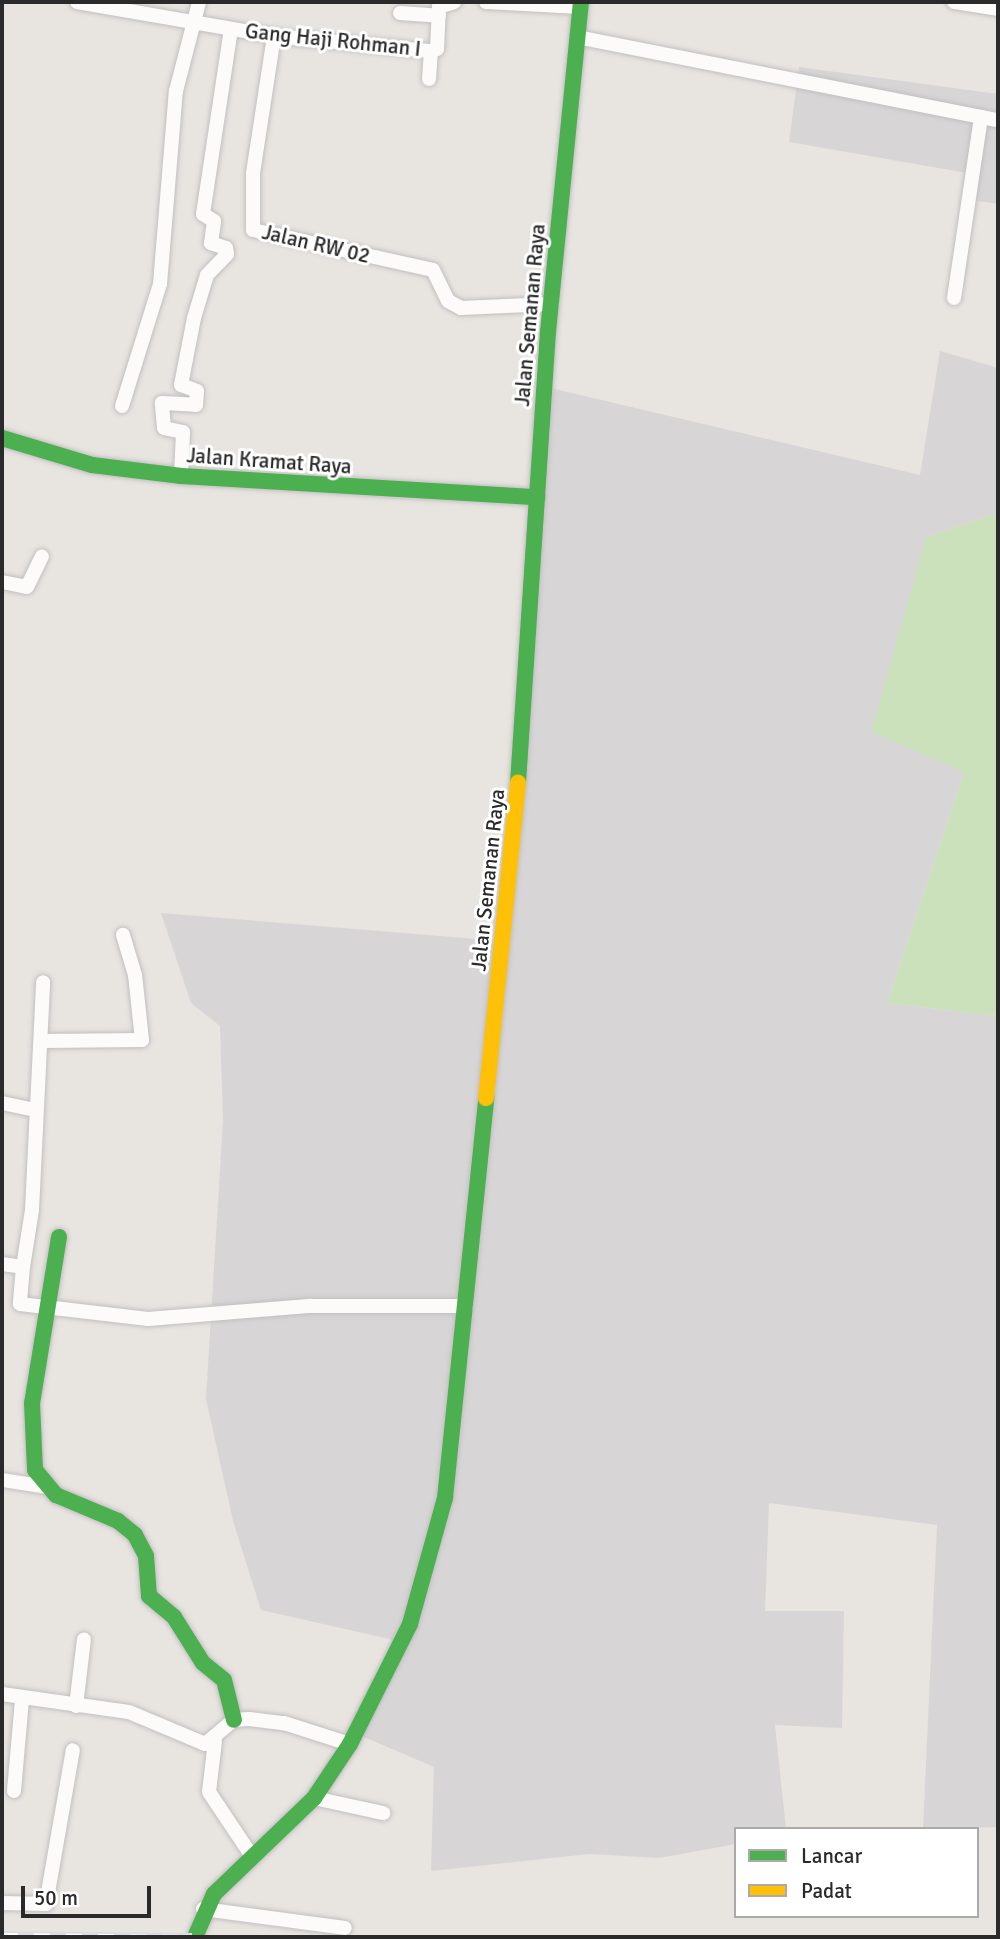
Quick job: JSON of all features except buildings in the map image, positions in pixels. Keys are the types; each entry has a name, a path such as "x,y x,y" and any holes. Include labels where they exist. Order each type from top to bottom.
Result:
{"street":[{"name":"Gang Haji Rohman I","path":"77,2 274,36 431,51 437,49 439,16 443,4 454,2"},
{"path":"122,407 160,284 176,91 199,2"},
{"path":"486,2 581,4"},
{"path":"954,2 998,9"},
{"name":"Jalan Semanan Raya","path":"195,1937 203,1909 314,1798 350,1744 404,1639 441,1520 466,1306 523,729 551,304 581,4"},
{"path":"401,13 439,16"},
{"path":"181,476 183,432 164,428 162,403 196,405 197,391 181,385 191,332 207,275 227,254 226,248 211,243 214,220 203,214 231,29"},
{"name":"Jalan RW 02","path":"274,36 253,174 253,230 433,270 449,301 461,308 551,304"},
{"path":"577,37 998,120"},
{"path":"429,79 431,51"},
{"path":"954,298 981,117"},
{"name":"Jalan Kramat Raya","path":"2,438 92,466 181,476 537,497"},
{"path":"2,582 27,587 42,556"},
{"path":"42,1041 142,1040 135,975 123,935"},
{"path":"43,982 33,1197 18,1302 48,1308 186,1319 279,1307 466,1306"},
{"path":"2,1103 36,1110"},
{"path":"47,1487 35,1470 30,1433 58,1237"},
{"path":"2,1264 23,1268"},
{"path":"2,1480 47,1487 135,1535 146,1556 149,1596 174,1617 203,1663 224,1681 234,1720"},
{"path":"76,1706 84,1639"},
{"path":"2,1694 22,1699 130,1712 205,1744 215,1741 234,1720"},
{"path":"14,1791 22,1699"},
{"path":"234,1720 284,1723 350,1744"},
{"path":"215,1741 209,1792 253,1858"},
{"path":"2,1903 46,1904 73,1750"},
{"path":"314,1798 383,1814"},
{"path":"203,1909 345,1928"}],"shaded area":[{"path":"799,67 998,94 998,204 971,200 973,174 789,142"},
{"path":"940,351 998,368 998,513 926,537 964,772 887,1003 998,1016 998,1827 923,1827 937,1525 769,1503 765,1611 844,1611 842,1728 775,1725 786,1827 734,1827 734,1844 659,1858 589,1854 431,1871 434,1767 357,1734 394,1640 261,1610 233,1521 206,1399 223,1120 220,1026 191,1003 161,913 501,941 542,386 920,475"}],"green space":[{"path":"998,513 998,1016 887,1003 964,772 871,732 926,537"}],"railway":[{"path":"2,1935 192,1937"}],"traffic: fast":[{"path":"518,783 548,332 581,2"},
{"path":"2,438 92,465 181,476 537,497"},
{"path":"195,1937 214,1894 314,1798 350,1744 410,1624 445,1498 486,1098"},
{"path":"59,1237 32,1403 35,1470 56,1495 118,1521 135,1535 146,1556 149,1596 174,1617 203,1663 224,1680 234,1720"}],"traffic: slow":[{"path":"486,1098 518,783"}]}
